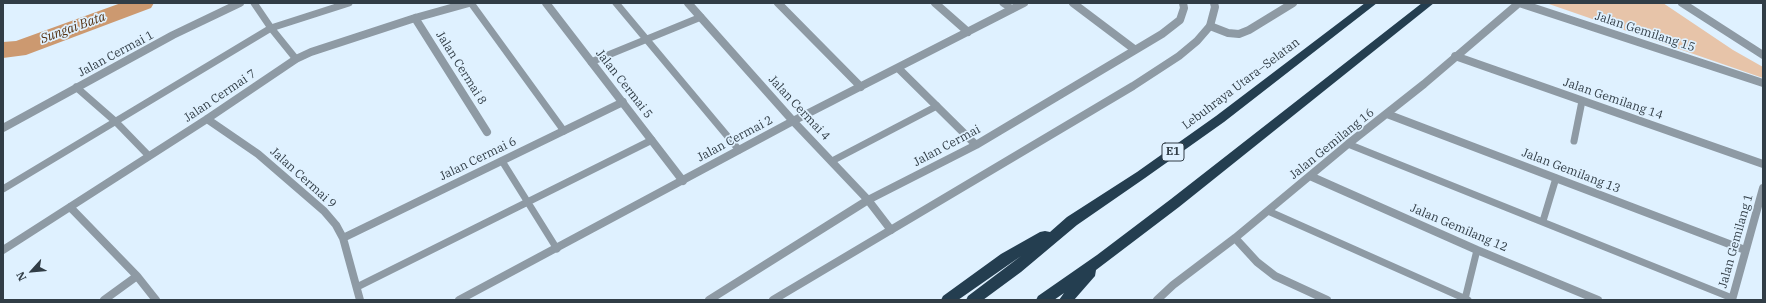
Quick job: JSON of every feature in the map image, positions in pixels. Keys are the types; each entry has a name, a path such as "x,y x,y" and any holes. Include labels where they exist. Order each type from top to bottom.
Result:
{"highway":[{"name":"Lebuhraya Utara–Selatan","path":"973,300 1016,268 1072,221 1220,119 1372,3"},
{"path":"1043,300 1102,259 1429,3"},
{"path":"948,300 1006,258 1072,221"},
{"path":"1066,300 1102,259"}],"street":[{"name":"Jalan Cermai 1","path":"3,128 173,35 240,3"},
{"name":"Jalan Cermai 7","path":"3,250 207,119 296,59 311,52 415,18 470,3"},
{"name":"Jalan Cermai 5","path":"546,3 683,181"},
{"name":"Jalan Cermai 4","path":"688,3 794,121 868,200 891,230"},
{"path":"778,3 861,87"},
{"path":"935,3 968,32"},
{"name":"Jalan Cermai 2","path":"459,300 557,249 794,121 1024,3"},
{"path":"1073,3 1134,49"},
{"name":"Jalan Cermai","path":"709,300 868,200 976,145 1175,25 1180,20 1184,8 1183,3"},
{"path":"772,300 1133,86 1179,56 1197,41 1210,26 1215,8 1214,3"},
{"path":"1210,26 1228,33 1239,34 1249,30 1293,3"},
{"name":"Jalan Gemilang 16","path":"1158,300 1173,285 1235,238 1348,144 1387,114 1519,3"},
{"name":"Jalan Gemilang 15","path":"1519,3 1763,83"},
{"path":"1682,3 1763,55"},
{"name":"Jalan Cermai 8","path":"415,18 487,132"},
{"name":"Jalan Gemilang 14","path":"1455,56 1763,164"},
{"path":"898,68 976,145"},
{"name":"Jalan Cermai 6","path":"343,238 623,102"},
{"name":"Jalan Gemilang 13","path":"1387,114 1745,250"},
{"name":"Jalan Cermai 9","path":"207,119 258,154 324,211 336,225 343,238 360,300"},
{"name":"Jalan Gemilang 12","path":"1310,176 1477,250 1598,300"},
{"name":"Jalan Gemilang 1","path":"1732,299 1763,188"},
{"path":"70,207 137,276 156,300"},
{"path":"1235,238 1257,262 1275,276 1327,300"},
{"path":"104,300 137,276"}],"lane":[{"path":"254,3 271,28 296,59"},
{"path":"3,189 271,28 349,3"},
{"path":"470,3 564,131"},
{"path":"616,3 739,150"},
{"path":"1003,3 1012,9"},
{"path":"591,62 701,17"},
{"path":"76,87 116,122 149,156"},
{"path":"1574,141 1582,101"},
{"path":"832,161 937,106"},
{"path":"357,287 652,140"},
{"path":"1348,144 1543,221 1732,299"},
{"path":"502,161 557,249"},
{"path":"1543,221 1556,178"},
{"path":"1268,211 1466,299 1477,250"}],"shaded area":[{"path":"1546,3 1663,3 1733,50 1763,67 1763,78"}],"waterway":[{"name":"Sungai Bata","path":"3,50 18,49 143,3"}]}
